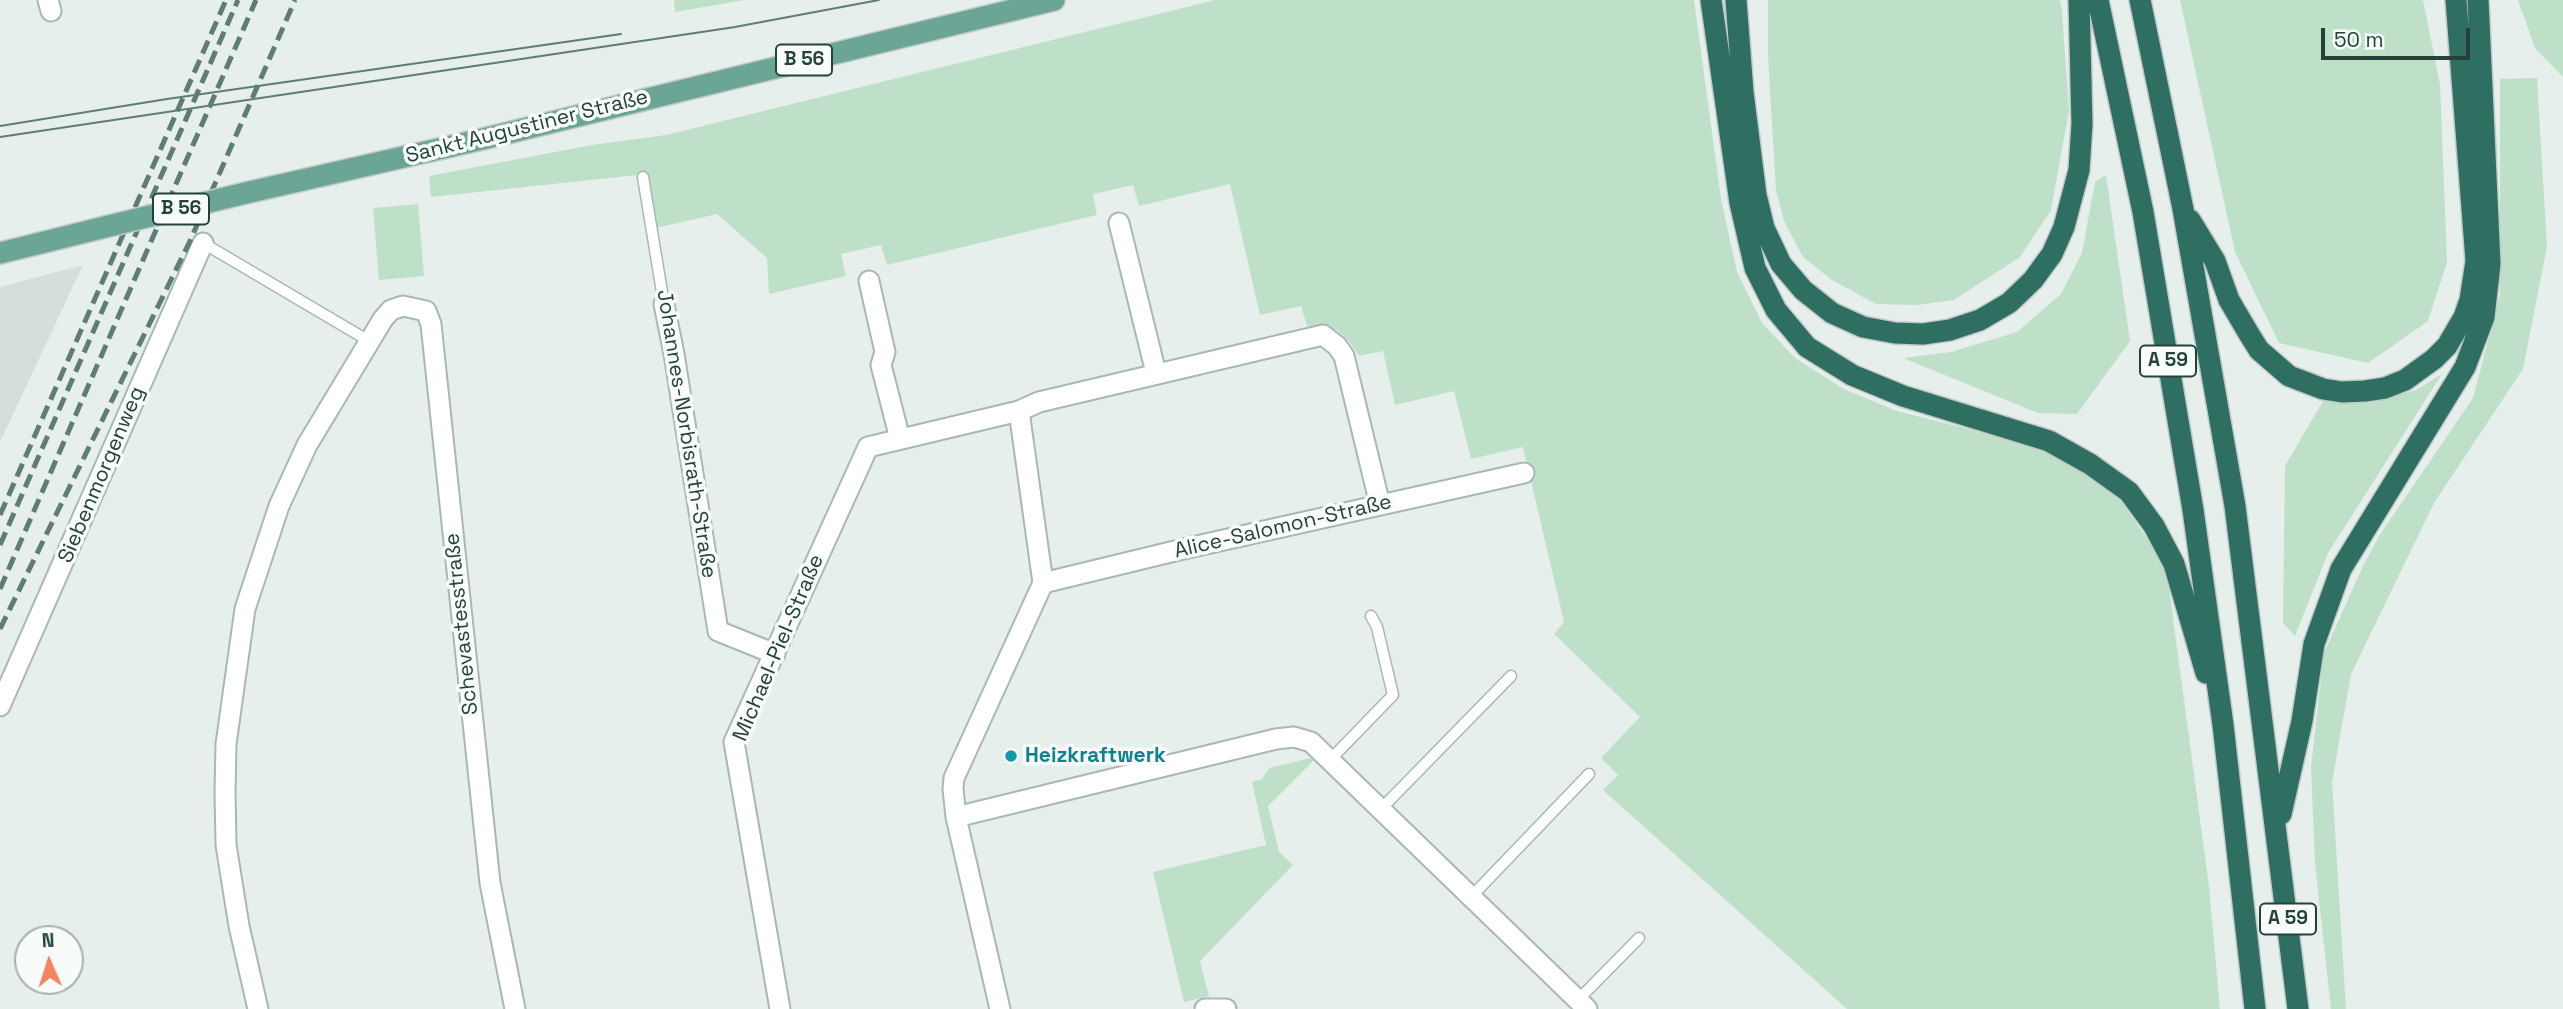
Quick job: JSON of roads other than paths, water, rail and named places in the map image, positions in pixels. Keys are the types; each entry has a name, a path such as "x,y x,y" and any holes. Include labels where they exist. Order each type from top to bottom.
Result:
{"highway":[{"path":"1711,0 1740,203 1755,268 1776,310 1807,348 1852,375 1903,396 2049,441 2090,464 2129,492 2154,526 2174,564 2195,641 2223,725"},
{"path":"1736,0 1743,92 1756,195 1763,228 1781,264 1803,290 1832,313 1863,327 1895,333 1923,334 1950,330 1980,320 2009,303 2033,280 2052,254 2064,228 2079,170 2082,124 2079,0"},
{"name":"A 59","path":"2098,0 2143,212 2193,510 2223,725 2255,1009"},
{"name":"A 59","path":"2140,0 2183,209 2235,506 2298,1009"},
{"path":"2183,209 2215,261 2229,300 2259,350 2289,376 2323,389 2342,392 2385,388 2421,371 2447,346 2464,317 2470,300 2476,261 2456,0"},
{"path":"2277,830 2302,721 2314,644 2341,569 2465,367 2484,317 2490,264 2478,0"}],"main road":[{"name":"Sankt Augustiner Straße","path":"0,253 1054,0"}],"street":[{"path":"1119,223 1156,373"},
{"name":"Siebenmorgenweg","path":"0,706 203,243"},
{"path":"869,281 886,352 881,365 900,439"},
{"name":"Johannes-Norbisrath-Straße","path":"664,304 718,631 775,654"},
{"name":"Schevastesstraße","path":"369,341 391,310 403,306 426,311 431,324 437,377 490,883 515,1009"},
{"name":"Michael-Piel-Straße","path":"780,1009 734,743 868,447 1019,411 1039,402 1156,373 1326,336 1344,356 1380,505"},
{"path":"258,1009 239,926 226,845 226,744 243,620 279,506 307,445 369,341"},
{"path":"1000,1009 956,817 954,778 1043,583 1019,411"},
{"name":"Alice-Salomon-Straße","path":"1043,583 1524,473"},
{"path":"956,817 1276,739 1294,737 1311,742 1582,1005"},
{"path":"1205,1009 1226,1009"}],"lane":[{"name":"Johannes-Norbisrath-Straße","path":"643,177 664,304"},
{"path":"203,243 369,341"},
{"path":"1331,760 1393,695 1377,627 1371,616"},
{"path":"1380,810 1511,676"},
{"path":"1471,897 1589,774"},
{"path":"1582,1005 1639,938"}],"tram line":[{"path":"0,137 735,27 879,0"},
{"path":"0,126 167,99 621,34"}],"railway":[{"path":"0,515 226,0"},
{"path":"0,545 238,0"},
{"path":"0,589 256,0"},
{"path":"0,629 190,241 295,0"}],"place":[{"name":"Heizkraftwerk","path":"1011,756"}]}
